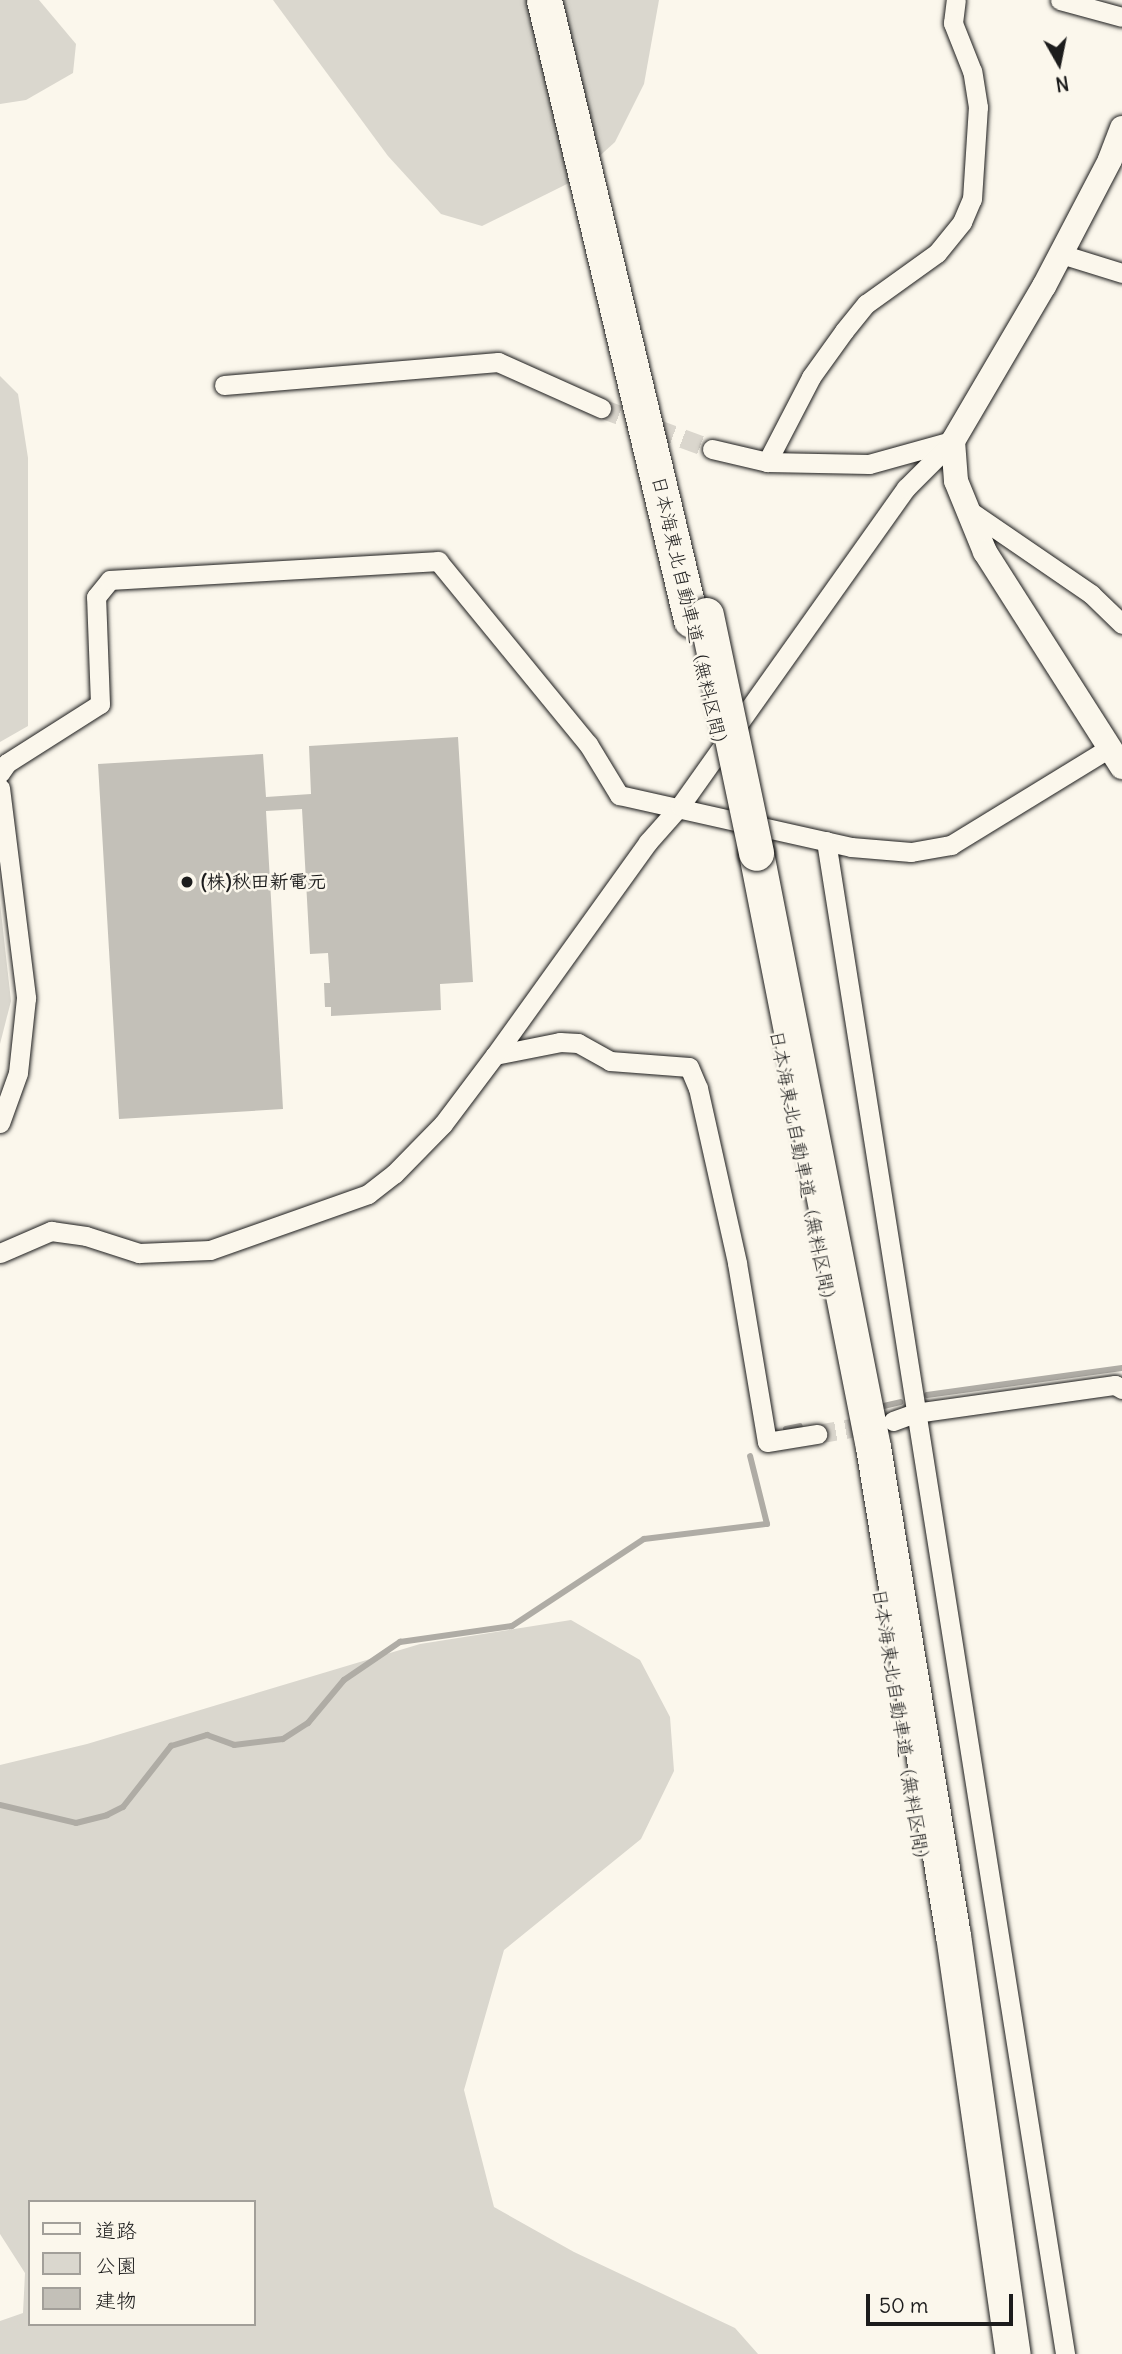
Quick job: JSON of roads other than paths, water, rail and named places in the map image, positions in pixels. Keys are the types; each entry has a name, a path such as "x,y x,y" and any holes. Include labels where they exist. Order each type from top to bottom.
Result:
{"highway":[{"name":"日本海東北自動車道（無料区間）","path":"544,0 699,617"},
{"name":"日本海東北自動車道（無料区間）","path":"565,0 750,855 878,1475 953,1935 1013,2354"},
{"name":"日本海東北自動車道（無料区間）","path":"750,855 894,1682 993,2354"}],"street":[{"path":"767,462 811,377 844,331 866,304 937,253 962,222 972,199 978,107 972,71 953,23 956,0"},
{"path":"1060,0 1122,18"},
{"path":"0,1253 51,1231 86,1236 139,1253 170,1255 210,1250 368,1194 443,1124 648,842 680,806 906,488 953,441 1061,254 1110,160 1122,128"},
{"path":"1061,254 1122,274"},
{"path":"224,385 498,362 601,408"},
{"path":"712,449 767,462 869,464 953,441"},
{"path":"0,774 7,763 100,704 96,597 110,580 438,561 588,744 619,794 826,841 911,852 951,845 1115,757 985,552 956,481 953,441"},
{"path":"970,511 1091,594 1122,624"},
{"path":"0,788 26,999 18,1073 0,1123"},
{"path":"826,841 1065,2354"},
{"path":"495,1055 560,1042 579,1043 610,1061 689,1067 737,1263 767,1442 817,1434"},
{"path":"893,1421 915,1413 1115,1385 1122,1389"}],"waterway":[{"path":"927,1395 1122,1368"},
{"path":"875,1408 900,1402"},
{"path":"786,1429 800,1426"},
{"path":"0,1805 76,1823 107,1815 123,1807 171,1746 207,1735 234,1745 283,1739 308,1723 344,1680 400,1642 512,1626 644,1539 767,1524 750,1456"}],"tunnel":[{"path":"601,408 712,449"},
{"path":"817,1434 875,1424"}],"place":[{"name":"(株)秋田新電元","path":"187,882"}]}
